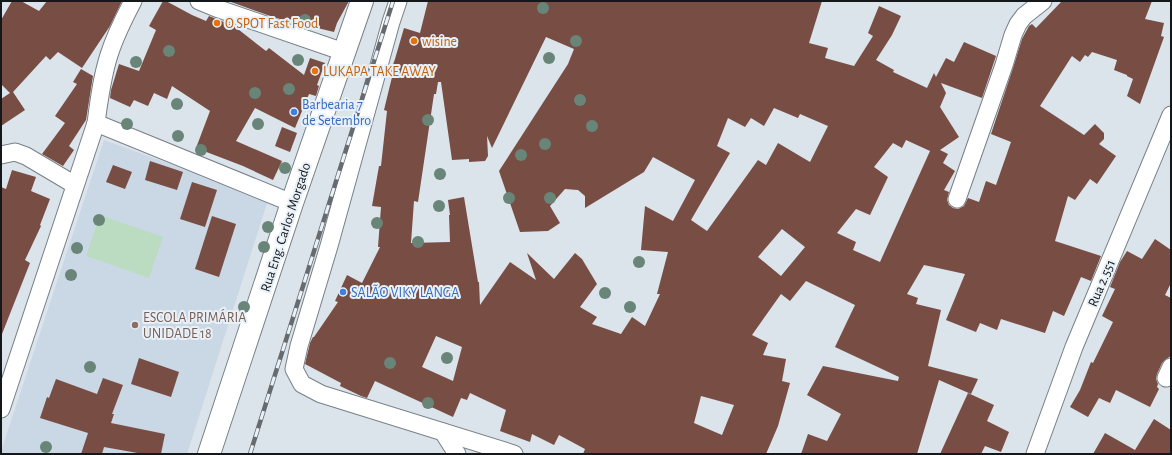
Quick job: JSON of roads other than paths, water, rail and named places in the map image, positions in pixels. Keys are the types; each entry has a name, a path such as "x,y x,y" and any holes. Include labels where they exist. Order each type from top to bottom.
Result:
{"street":[{"path":"2,400 96,122 100,90 109,55 121,24 133,1"},
{"path":"198,1 344,52"},
{"name":"Rua Eng. Carlos Morgado","path":"209,454 292,203 362,1"},
{"path":"398,1 388,29 325,261 299,346 294,369 302,384 321,394 514,454"},
{"path":"957,199 1013,35 1024,16 1043,1"},
{"name":"Rua 2.551","path":"1035,454 1074,348 1171,115"},
{"path":"96,122 292,203"},
{"path":"1,155 15,152 26,156 75,185"},
{"path":"443,432 457,454"}],"railway":[{"path":"250,454 393,1"}],"place":[{"name":"O SPOT Fast Food","path":"217,23"},
{"name":"wisine","path":"414,41"},
{"name":"LUKAPA TAKE AWAY","path":"315,71"},
{"name":"Barbearia 7 de Setembro","path":"294,112"},
{"name":"SALÃO VIKY LANGA","path":"343,292"},
{"name":"ESCOLA PRIMÁRIA UNIDADE 18","path":"135,325"}]}
